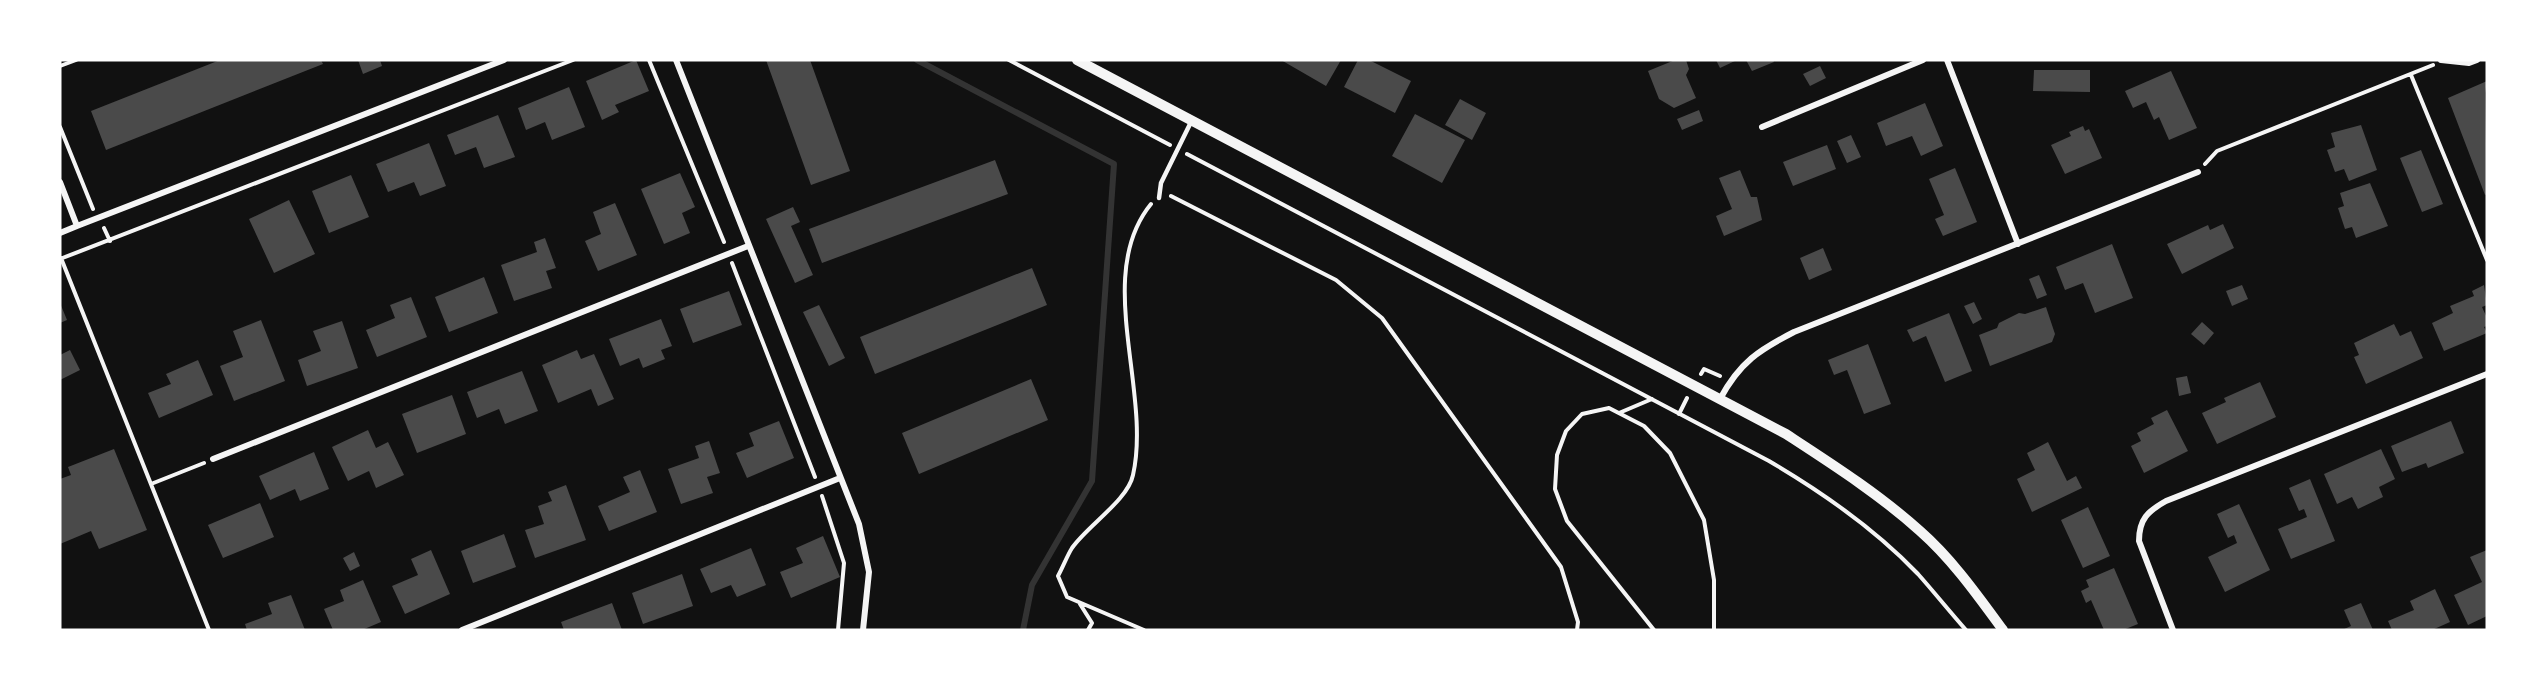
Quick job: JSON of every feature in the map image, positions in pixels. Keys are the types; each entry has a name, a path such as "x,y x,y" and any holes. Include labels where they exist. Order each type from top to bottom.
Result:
{"street":[{"path":"60,232 504,60"},
{"path":"676,60 859,524 869,572 863,630"},
{"path":"1077,60 1786,434 1856,480 1921,532 1976,594 2003,630"},
{"path":"1762,128 1923,60"},
{"path":"1947,60 2018,244"},
{"path":"2442,61 2469,63 2476,60"},
{"path":"1720,399 1737,370 1759,350 1794,332 2198,172"},
{"path":"60,182 77,226"},
{"path":"213,459 748,246"},
{"path":"2173,630 2139,541 2139,526 2149,510 2166,501 2487,374"},
{"path":"462,630 840,478"}],"lane":[{"path":"1159,198 1161,183 1192,120"}],"path":[{"path":"60,66 76,60"},
{"path":"209,630 60,259 573,60"},
{"path":"649,60 729,254 834,528 844,563 838,630"},
{"path":"1009,60 1652,399 1815,488 1917,573 1966,630"},
{"path":"2198,172 2217,151 2442,61"},
{"path":"2410,75 2487,260"},
{"path":"60,127 98,219 110,241"},
{"path":"1144,630 1067,597 1058,576 1073,547 1110,510 1133,478 1139,444 1125,283 1129,248 1138,220 1159,198 1170,196 1336,280 1382,318 1561,567 1578,622 1577,630"},
{"path":"1618,413 1652,399"},
{"path":"1654,630 1567,521 1555,489 1557,455 1566,431 1581,414 1609,408 1644,426 1670,453 1704,520 1714,580 1714,630"},
{"path":"151,484 213,459"},
{"path":"1080,603 1092,623 1088,630"}],"building":[{"path":"220,60 321,60 323,64 106,150 91,111"},
{"path":"358,60 380,60 382,66 363,74"},
{"path":"636,60 649,91 615,105 619,112 602,120 586,81"},
{"path":"766,60 810,60 850,171 811,185"},
{"path":"1281,60 1341,60 1326,86"},
{"path":"1358,60 1369,60 1411,81 1395,113 1344,87"},
{"path":"1675,60 1686,60 1689,69 1686,75 1696,98 1674,108 1659,99 1648,71"},
{"path":"1716,60 1737,60 1720,68"},
{"path":"1746,60 1773,60 1774,62 1752,71"},
{"path":"1820,66 1826,78 1810,86 1803,74"},
{"path":"2034,70 2090,70 2090,92 2033,91"},
{"path":"2171,71 2197,128 2169,140 2159,117 2154,120 2146,102 2133,108 2125,91"},
{"path":"2487,81 2485,93 2487,194 2485,195 2448,98"},
{"path":"569,87 585,127 552,140 545,122 526,130 518,108"},
{"path":"1460,99 1486,113 1472,140 1445,125"},
{"path":"1925,103 1943,146 1921,156 1912,136 1886,146 1877,123"},
{"path":"1699,110 1703,121 1682,130 1677,119"},
{"path":"1415,114 1465,140 1442,183 1392,156"},
{"path":"498,115 515,157 484,168 476,147 455,155 447,135"},
{"path":"2361,125 2377,170 2349,181 2344,169 2335,172 2327,150 2335,147 2331,133"},
{"path":"2083,126 2085,131 2089,129 2102,158 2065,174 2051,145 2071,136 2069,132"},
{"path":"1851,135 1861,157 1847,163 1837,141"},
{"path":"429,143 446,186 420,196 414,182 388,192 376,164"},
{"path":"1827,145 1836,169 1793,186 1783,162"},
{"path":"2421,150 2443,204 2422,212 2400,158"},
{"path":"995,160 1008,194 822,263 809,229"},
{"path":"1955,168 1977,222 1943,236 1935,219 1944,215 1929,179"},
{"path":"1740,170 1751,197 1757,197 1762,220 1724,236 1716,216 1732,209 1719,178"},
{"path":"680,173 695,207 682,213 690,233 664,244 641,189"},
{"path":"351,175 369,217 329,233 312,191"},
{"path":"2370,183 2388,226 2356,238 2352,227 2345,229 2338,208 2344,206 2340,193"},
{"path":"289,200 315,254 274,273 249,219"},
{"path":"615,203 637,255 598,271 585,241 601,234 593,212"},
{"path":"793,207 800,222 791,226 813,275 795,283 766,219"},
{"path":"2223,224 2234,248 2182,274 2167,244 2208,225 2210,230"},
{"path":"545,238 556,268 546,271 552,288 514,301 501,265 537,252 534,242"},
{"path":"2112,244 2133,298 2095,313 2083,283 2065,290 2056,267"},
{"path":"1823,248 1832,270 1809,280 1800,258"},
{"path":"1032,268 1047,305 875,374 860,337"},
{"path":"2039,275 2047,295 2037,299 2029,279"},
{"path":"484,277 498,313 449,332 435,297"},
{"path":"2242,285 2248,299 2232,306 2226,291"},
{"path":"2484,285 2487,305 2482,307 2487,318 2487,326 2484,327 2487,333 2444,351 2432,323 2453,313 2450,306 2474,296 2472,291"},
{"path":"729,291 742,325 693,343 680,309"},
{"path":"411,297 427,337 377,357 366,330 395,318 390,305"},
{"path":"1974,302 1982,319 1973,324 1964,306"},
{"path":"60,303 67,320 60,323"},
{"path":"819,305 845,358 829,366 803,312"},
{"path":"2046,307 2055,334 2052,342 1990,366 1979,335 1997,328 1999,323 2019,313 2025,314"},
{"path":"1949,313 1972,371 1945,382 1926,336 1913,342 1907,330"},
{"path":"661,319 672,346 661,350 665,359 643,368 639,358 620,366 609,339"},
{"path":"261,320 285,381 234,401 220,366 243,357 233,331"},
{"path":"342,321 358,368 307,386 298,360 321,351 313,331"},
{"path":"2202,322 2214,333 2204,345 2191,334"},
{"path":"2394,324 2400,336 2411,331 2423,358 2366,384 2354,357 2359,355 2354,343"},
{"path":"1868,344 1891,404 1864,414 1847,370 1834,375 1828,360"},
{"path":"70,350 80,370 60,380 60,355"},
{"path":"577,350 581,359 594,354 614,399 598,406 591,389 558,403 542,365"},
{"path":"198,360 213,395 159,418 148,393 171,384 166,374"},
{"path":"522,371 538,411 505,424 499,409 477,418 467,392"},
{"path":"2187,376 2191,393 2179,396 2176,378"},
{"path":"1031,379 1048,420 919,474 902,433"},
{"path":"2260,382 2276,417 2217,444 2202,413 2226,402 2224,398"},
{"path":"452,395 466,434 417,453 402,414"},
{"path":"2167,410 2188,451 2144,473 2131,446 2141,441 2137,433 2154,424 2151,418"},
{"path":"779,421 794,458 747,478 736,453 754,446 749,433"},
{"path":"2451,421 2464,453 2428,468 2426,463 2402,472 2391,446"},
{"path":"368,430 376,448 388,442 404,475 376,488 369,471 348,481 332,447"},
{"path":"709,441 720,473 707,477 713,493 681,504 668,469 699,458 695,446"},
{"path":"2048,442 2067,481 2076,476 2082,488 2032,512 2017,479 2035,470 2027,453"},
{"path":"114,449 147,530 99,549 91,531 60,544 60,479 71,475 68,467"},
{"path":"2381,449 2395,479 2379,487 2383,497 2358,509 2352,497 2337,504 2324,474"},
{"path":"314,452 329,489 300,501 295,489 270,500 259,476"},
{"path":"640,470 657,512 609,531 598,506 630,492 623,477"},
{"path":"2310,479 2335,541 2291,559 2278,529 2307,517 2304,509 2299,511 2289,488"},
{"path":"566,485 586,540 535,558 525,530 544,524 538,506 552,501 548,492"},
{"path":"260,503 274,537 223,558 208,525"},
{"path":"2239,504 2270,570 2225,592 2208,557 2237,543 2234,535 2228,538 2217,514"},
{"path":"2088,507 2110,556 2083,568 2061,520"},
{"path":"504,534 516,567 473,583 461,551"},
{"path":"823,536 840,577 791,598 780,572 803,563 796,548"},
{"path":"751,548 766,585 737,597 731,585 711,593 700,569"},
{"path":"431,550 450,594 405,614 392,586 418,575 411,559"},
{"path":"2487,550 2487,616 2468,625 2454,595 2482,582 2470,557"},
{"path":"354,552 360,566 350,571 343,558"},
{"path":"2114,568 2138,624 2123,630 2104,630 2091,600 2086,603 2081,591 2089,587 2086,580"},
{"path":"682,574 693,606 643,624 632,593"},
{"path":"363,580 381,622 362,630 333,630 324,609 344,601 340,590"},
{"path":"2435,589 2450,622 2432,630 2392,630 2388,621 2414,610 2410,601"},
{"path":"291,595 305,630 247,630 245,624 272,614 268,603"},
{"path":"612,603 622,630 564,630 561,622"},
{"path":"2361,603 2373,630 2342,630 2351,626 2344,610"}],"waterway":[{"path":"917,60 1114,164 1092,481 1032,585 1023,630"}]}
